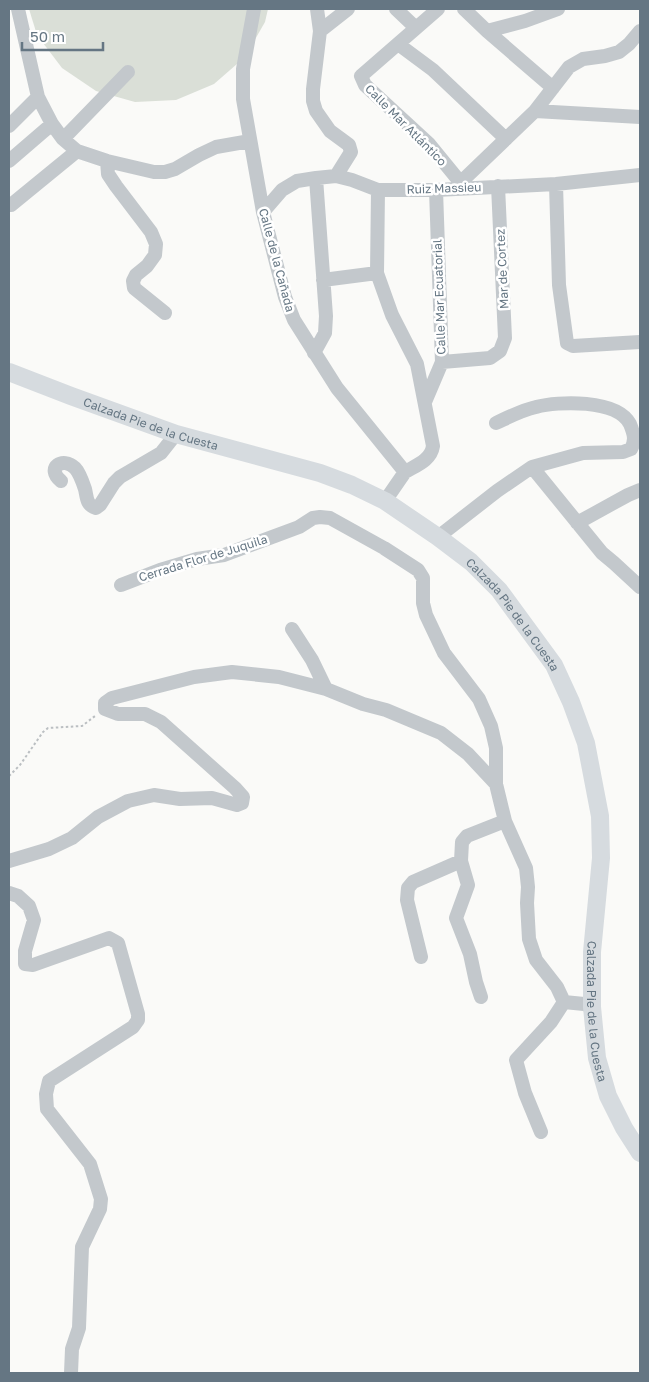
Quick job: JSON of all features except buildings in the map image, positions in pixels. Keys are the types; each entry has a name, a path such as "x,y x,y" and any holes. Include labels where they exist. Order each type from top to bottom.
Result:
{"main road":[{"name":"Calzada Pie de la Cuesta","path":"9,372 176,434 320,472 352,485 385,501 438,537 471,562 499,590 554,665 571,702 586,743 600,816 602,858 592,952 592,1007 597,1058 608,1096 624,1128 640,1153"}],"street":[{"path":"18,9 38,97 52,124 63,139 77,151 106,161 154,172 165,172 175,169 199,154 216,147 250,141"},
{"name":"Calle de la Cañada","path":"254,9 243,69 243,99 263,212 285,297 294,320 337,388 406,472"},
{"path":"318,9 320,30 313,101 316,111 330,131 349,145 351,152 336,176"},
{"path":"320,30 348,9"},
{"path":"396,9 416,28"},
{"name":"Calle Mar Atlántico","path":"438,9 361,76 365,85 429,144 463,185"},
{"path":"464,9 553,88"},
{"path":"487,31 558,9"},
{"path":"463,185 535,111 569,67 583,59 619,52 640,31"},
{"path":"398,44 433,70 506,139"},
{"path":"63,139 128,72"},
{"path":"11,120 38,97"},
{"path":"535,111 640,117"},
{"path":"9,161 52,124"},
{"path":"11,205 77,151"},
{"path":"106,161 108,174 151,232 156,244 154,255 148,266 136,275 133,281 134,288 165,313"},
{"name":"Ruiz Massieu","path":"263,212 282,190 297,181 336,176 378,190 436,190 463,185 556,184 640,176"},
{"path":"314,352 325,333 326,316 316,178"},
{"path":"556,184 559,285 566,343 573,346 640,342"},
{"name":"Mar de Cortez","path":"442,362 490,358 500,351 505,338 498,186"},
{"path":"378,190 377,273 392,315 417,364 434,446 428,458 406,472 385,501"},
{"name":"Calle Mar Ecuatorial","path":"425,402 442,362 436,190"},
{"path":"323,280 377,273"},
{"path":"438,537 497,491 532,467 583,453 623,452 631,449 635,442 628,421 618,413 606,408 569,402 535,407 496,423"},
{"path":"61,481 54,472 59,463 70,464 76,468 85,488 88,503 96,508 100,505 114,482 161,453 176,434"},
{"path":"532,467 602,553 640,587"},
{"path":"577,524 640,490"},
{"name":"Cerrada Flor de Juquila","path":"121,585 197,559 224,554 299,527 313,518 330,518 384,548 418,570 423,578 423,603 426,615 444,653 479,699 491,726 496,748 496,784"},
{"path":"292,629 312,660 326,689"},
{"path":"9,861 49,849 72,838 98,817 128,801 154,795 180,799 212,798 237,805 242,802 243,797 235,788 161,722 145,714 118,714 105,709 105,703 112,698 194,678 232,672 278,677 326,689 363,704 386,710 441,733 468,754 496,784 505,822 526,868 529,939 536,960 557,987 564,1002"},
{"path":"481,997 470,954 456,918 468,885 461,861 462,842 467,836 505,822"},
{"path":"420,957 407,900 408,888 413,882 461,861"},
{"path":"9,893 18,896 29,906 34,920 26,951 25,964 34,966 108,938 118,943 138,1014 138,1020 133,1026 49,1082 47,1109 90,1164 101,1199 100,1209 82,1247 79,1328 72,1349 71,1373"},
{"path":"564,1002 584,1004 592,1007"},
{"path":"541,1132 525,1093 516,1060 551,1022 564,1002"}],"path":[{"path":"9,776 20,765 43,732 48,728 82,726 105,709"}],"shaded area":[{"path":"29,9 268,9 265,22 245,57 214,84 176,100 135,102 96,91 62,68 37,35"}]}
